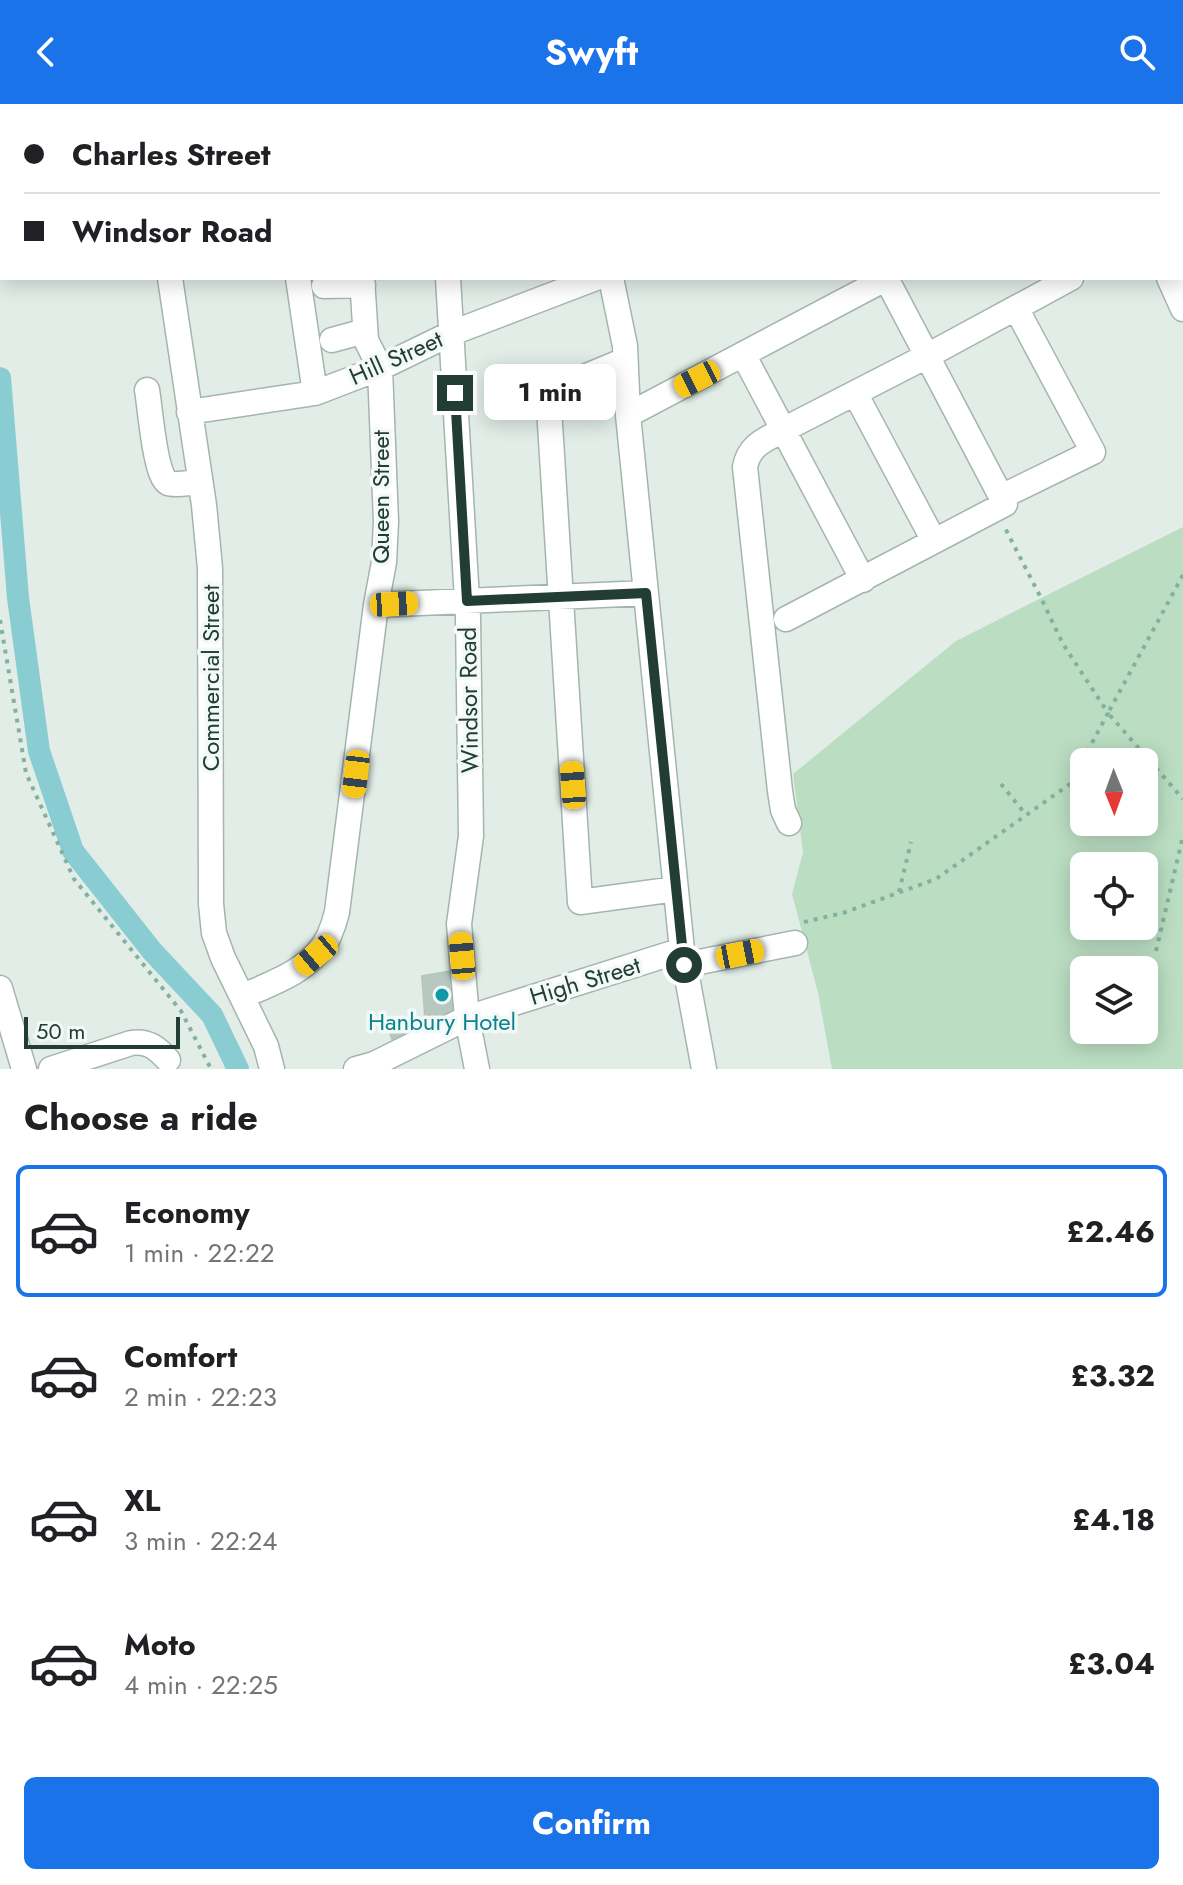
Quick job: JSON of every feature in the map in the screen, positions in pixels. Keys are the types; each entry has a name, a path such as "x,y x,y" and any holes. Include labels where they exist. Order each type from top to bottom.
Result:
{"street":[{"name":"Commercial Street","path":"170,280 210,568 211,904 214,933 266,1046 272,1069"},
{"path":"298,280 315,393"},
{"name":"Windsor Road","path":"448,280 467,601 471,836 459,924 467,1018 477,1069"},
{"name":"Hill Street","path":"189,412 315,393 380,368 452,333 591,280"},
{"path":"611,280 625,346 628,415 683,958 704,1069"},
{"path":"628,415 882,280"},
{"path":"887,280 1003,500"},
{"path":"789,823 780,791 745,467 747,455 783,430 1067,280"},
{"path":"1170,280 1183,309"},
{"path":"324,286 362,282"},
{"name":"Queen Street","path":"243,996 293,974 316,955 328,937 337,912 384,562 386,522 380,368 366,340 362,282"},
{"path":"786,619 863,580 1093,452 1016,308"},
{"path":"332,340 365,331"},
{"path":"743,354 863,580"},
{"path":"625,360 548,392 580,902 676,889"},
{"path":"147,390 162,479 170,484 200,482"},
{"path":"855,393 934,541"},
{"path":"376,605 646,593"},
{"name":"High Street","path":"356,1069 374,1064 467,1018 683,958 797,933"},
{"path":"0,988 24,1069"},
{"path":"51,1069 141,1041 160,1050 168,1060"}],"path":[{"path":"1003,500 1001,520 1063,644 1108,713 1183,799"},
{"path":"797,933 936,879 1070,784 1183,575"},
{"path":"0,620 26,773 74,879 181,1011 211,1069"},
{"path":"1001,784 1026,815"},
{"path":"1156,951 1183,836"},
{"path":"899,892 911,842"}],"green space":[{"path":"1183,527 1183,1069 832,1069 818,993 792,894 803,852 793,774 956,641"}],"building":[{"name":"Hanbury Hotel","path":"458,970 463,1013 393,1042 390,1033 425,1016 422,976"}],"waterway":[{"path":"0,378 18,598 39,751 73,851 152,951 212,1015 238,1069"}],"place":[{"name":"Hanbury Hotel","path":"442,995"}],"route":[{"path":"455,393 467,601 646,593 684,965"}]}
